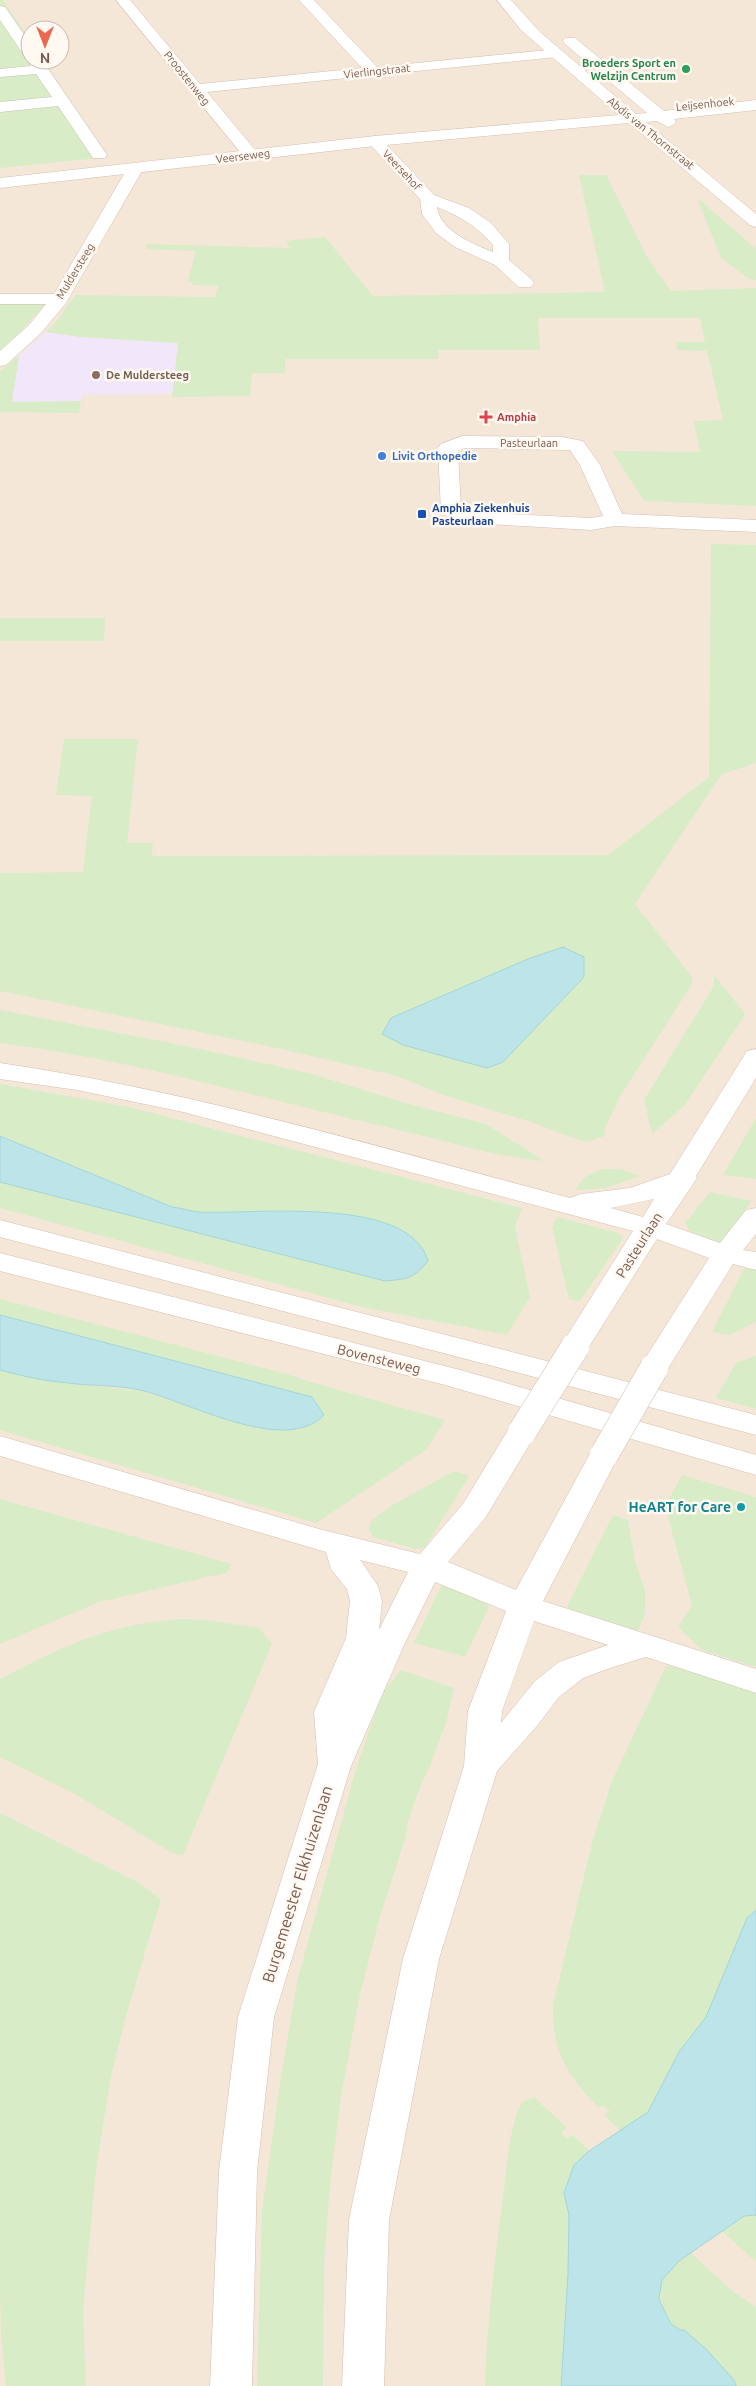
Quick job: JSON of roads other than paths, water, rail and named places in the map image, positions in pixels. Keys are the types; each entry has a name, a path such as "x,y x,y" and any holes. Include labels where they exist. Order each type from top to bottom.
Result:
{"street":[{"name":"Proostenweg","path":"123,0 251,155"},
{"path":"306,0 373,71"},
{"name":"Abdis van Thornstraat","path":"504,0 525,25 628,115 756,222"},
{"path":"0,10 20,39"},
{"name":"Abdis van Thornstraat","path":"557,30 657,112 676,130"},
{"name":"Vierlingstraat","path":"196,89 557,53"},
{"path":"0,73 20,69"},
{"path":"41,70 99,155"},
{"name":"Leijsenhoek","path":"657,112 756,99"},
{"path":"0,107 62,101"},
{"name":"Leijsenhoek","path":"657,112 756,104"},
{"name":"Veerseweg","path":"0,183 657,112"},
{"name":"Veersehof","path":"375,141 428,198 463,211 485,226 501,244 501,261"},
{"name":"Muldersteeg","path":"0,361 35,329 60,299 136,169"},
{"name":"Veersehof","path":"428,198 431,215 446,232 468,248 501,261 525,283"},
{"path":"0,299 60,299"},
{"name":"Pasteurlaan","path":"615,520 579,447 572,444 462,442 448,448 450,511 460,518 591,524 615,520 756,526"},
{"name":"Pasteurlaan","path":"522,1432 650,1227 683,1178 756,1057"},
{"path":"0,1071 77,1082 186,1106 650,1227 725,1254 756,1261"},
{"path":"552,1202 588,1202 632,1198 662,1188 683,1178"},
{"path":"363,2386 369,2220 421,1959 481,1766 486,1711 524,1606 604,1455 654,1368 725,1254 756,1216"},
{"path":"0,1228 756,1425"},
{"name":"Bovensteweg","path":"0,1262 454,1378 756,1465"},
{"name":"Burgemeester Elkhuizenlaan","path":"231,2386 238,2172 256,2017 334,1766 388,1645 427,1566 474,1511 522,1432"},
{"path":"0,1446 339,1545 427,1566 524,1606 756,1681"},
{"path":"334,1766 331,1712 362,1638 366,1601 362,1586 346,1569 339,1545"},
{"path":"481,1766 524,1719 547,1689 571,1670 602,1658 644,1646"}],"water":[{"path":"563,947 584,957 584,977 503,1062 487,1068 403,1045 382,1034 391,1018 528,959"},
{"path":"0,1136 172,1207 198,1212 289,1211 326,1213 361,1217 392,1226 415,1240 428,1261 414,1275 399,1280 385,1281 0,1182"},
{"path":"0,1315 312,1397 324,1415 307,1426 285,1430 261,1428 209,1414 140,1390 51,1381 0,1370"},
{"path":"756,1910 756,2215 744,2216 679,2261 662,2280 659,2298 671,2324 680,2330 684,2330 706,2349 734,2380 736,2386 561,2386 568,2274 569,2215 564,2193 574,2165 589,2151 648,2112 679,2052 706,2017 747,1918"}],"place":[{"name":"Broeders Sport en Welzijn Centrum","path":"686,69"},
{"name":"De Muldersteeg","path":"96,375"},
{"name":"Amphia","path":"486,417"},
{"name":"Livit Orthopedie","path":"382,456"},
{"name":"Amphia Ziekenhuis Pasteurlaan","path":"422,514"},
{"name":"HeART for Care","path":"741,1507"}]}
